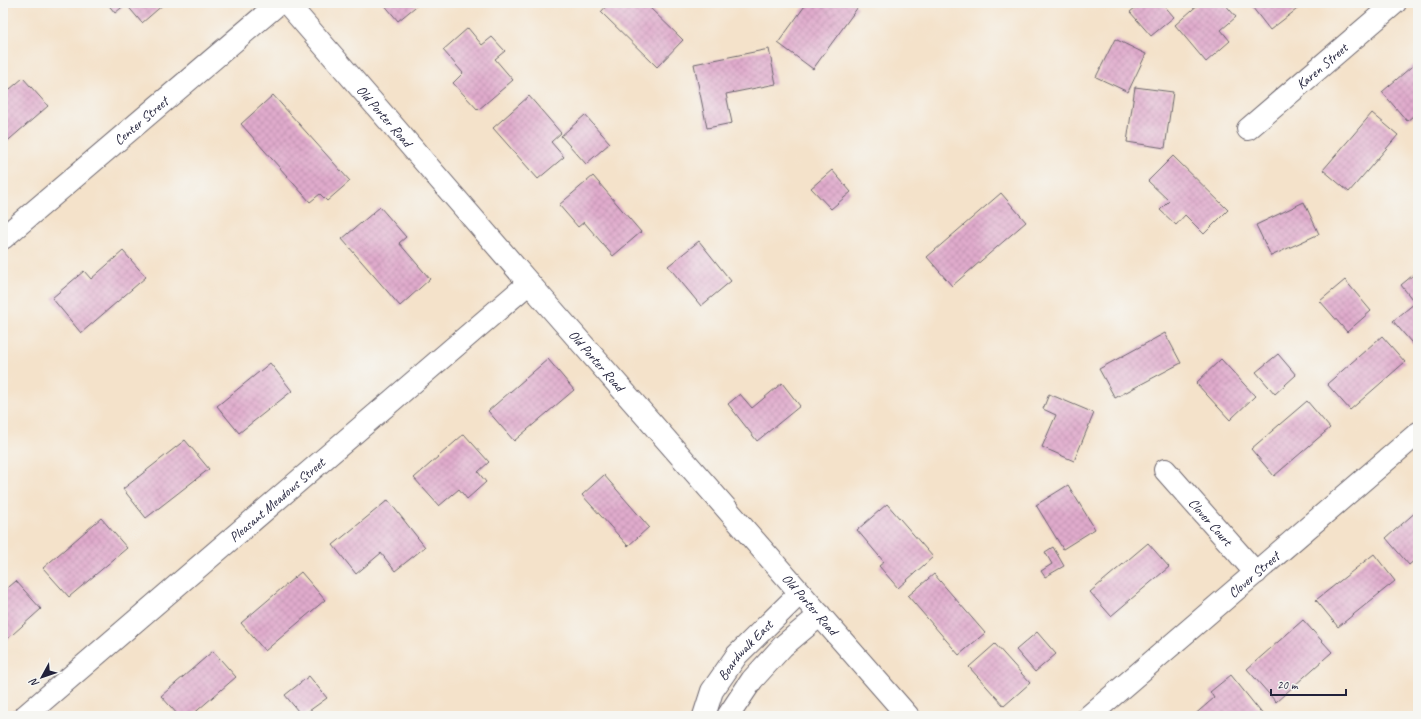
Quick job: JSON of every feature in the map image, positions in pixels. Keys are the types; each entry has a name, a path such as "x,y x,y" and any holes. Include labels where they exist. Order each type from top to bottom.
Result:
{"street":[{"name":"Center Street","path":"3,238 279,3"},
{"name":"Old Porter Road","path":"287,3 529,283 908,716"},
{"name":"Karen Street","path":"1248,130 1395,3"},
{"name":"Pleasant Meadows Street","path":"25,716 529,283"},
{"name":"Clover Street","path":"1089,716 1418,433"},
{"name":"Clover Court","path":"1164,470 1256,573"},
{"name":"Boardwalk East","path":"704,716 712,691 737,655 800,593"},
{"name":"Boardwalk East","path":"728,716 752,680 783,646 820,615"}],"building":[{"path":"107,3 165,3 142,23 126,4 115,13"},
{"path":"383,3 420,3 398,21"},
{"path":"609,3 645,3 683,40 657,67 601,12"},
{"path":"807,3 853,3 858,7 813,69 778,43"},
{"path":"1141,3 1162,3 1174,17 1151,36 1130,12"},
{"path":"1200,3 1224,3 1236,17 1221,30 1230,41 1206,62 1175,25"},
{"path":"1249,3 1305,3 1270,30"},
{"path":"468,28 482,45 492,37 505,51 495,59 513,80 478,110 453,83 463,73 443,50"},
{"path":"1115,39 1146,54 1128,92 1096,77"},
{"path":"769,49 776,84 726,94 732,123 707,128 694,64"},
{"path":"1418,61 1418,112 1407,121 1382,92"},
{"path":"23,78 48,106 3,145 3,95"},
{"path":"1135,87 1173,92 1165,148 1127,142"},
{"path":"273,95 350,181 327,201 320,194 310,202 241,124"},
{"path":"529,96 561,133 551,142 564,157 538,179 493,128"},
{"path":"1372,113 1398,135 1349,192 1323,170"},
{"path":"585,115 610,143 586,164 561,136"},
{"path":"1173,156 1228,210 1204,234 1185,215 1176,225 1160,210 1169,201 1148,181"},
{"path":"832,170 851,192 831,209 811,188"},
{"path":"593,176 641,232 613,256 584,222 578,227 559,205"},
{"path":"1001,193 1026,222 952,286 927,257"},
{"path":"1304,202 1319,234 1271,256 1256,225"},
{"path":"380,207 406,237 399,243 430,279 400,306 342,239"},
{"path":"699,241 731,281 701,306 668,266"},
{"path":"123,251 146,277 81,333 52,298 84,271 91,279"},
{"path":"1418,271 1417,349 1393,321 1415,303 1401,285"},
{"path":"1345,280 1371,311 1347,332 1320,301"},
{"path":"1165,333 1181,363 1115,398 1099,369"},
{"path":"1382,336 1405,362 1350,410 1327,384"},
{"path":"1278,354 1296,375 1275,394 1256,372"},
{"path":"548,359 574,390 514,441 488,411"},
{"path":"1221,359 1255,396 1230,420 1196,383"},
{"path":"270,363 292,391 239,433 217,406"},
{"path":"782,383 800,406 757,441 728,404 740,394 752,408"},
{"path":"1049,394 1094,413 1074,461 1042,447 1056,415 1043,409"},
{"path":"1307,401 1330,428 1274,476 1251,449"},
{"path":"464,434 489,462 478,472 486,482 467,499 459,489 439,506 414,478"},
{"path":"185,440 209,469 146,518 123,489"},
{"path":"604,475 649,527 628,546 582,495"},
{"path":"1068,485 1095,529 1063,549 1036,505"},
{"path":"388,500 425,547 395,571 381,553 356,574 333,545"},
{"path":"887,504 933,557 898,588 879,566 884,562 857,530"},
{"path":"1418,510 1418,557 1409,565 1386,538"},
{"path":"101,518 127,548 69,597 43,568"},
{"path":"1148,543 1169,567 1111,616 1090,592"},
{"path":"1053,547 1064,566 1045,577 1041,571 1052,564 1045,552"},
{"path":"1374,554 1395,581 1338,627 1316,600"},
{"path":"301,572 325,600 265,651 241,623"},
{"path":"934,574 985,633 959,655 908,596"},
{"path":"16,581 41,609 3,643 3,592"},
{"path":"1303,620 1332,652 1276,702 1247,669"},
{"path":"1037,632 1056,654 1035,672 1016,650"},
{"path":"995,644 1030,683 1004,706 969,667"},
{"path":"213,651 236,677 191,716 179,716 161,696"},
{"path":"1231,675 1264,716 1193,716 1214,698 1210,692"},
{"path":"309,676 327,698 302,716 285,695"}]}
